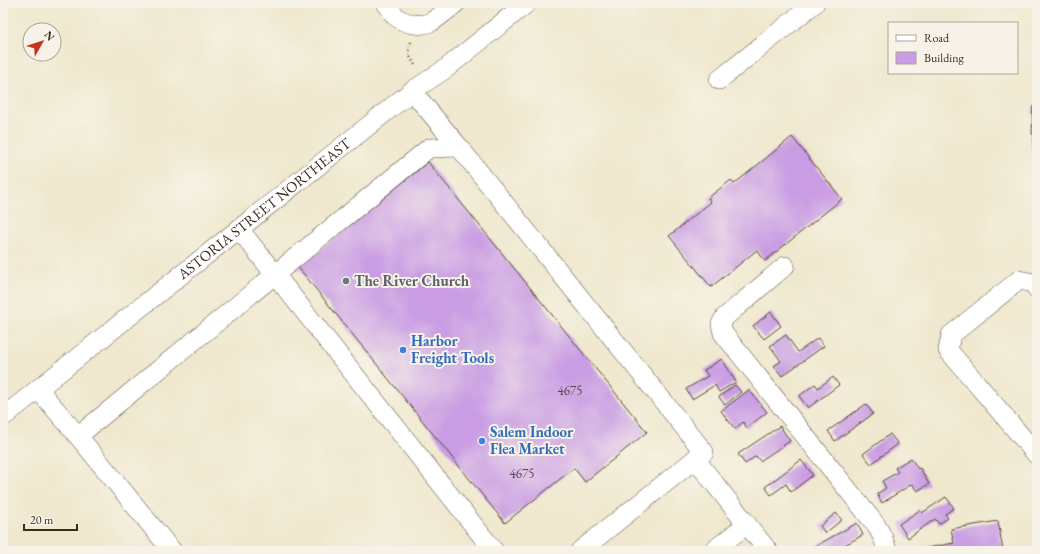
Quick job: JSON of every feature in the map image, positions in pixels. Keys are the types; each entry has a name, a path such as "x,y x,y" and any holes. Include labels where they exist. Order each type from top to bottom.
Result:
{"street":[{"path":"386,3 395,16 416,25 431,22 452,4"},
{"name":"ASTORIA STREET NORTHEAST","path":"3,417 239,229 419,87 444,70 527,3"},
{"path":"719,80 815,3"},
{"path":"419,87 458,147 704,452 580,551"},
{"path":"78,436 429,148 458,147"},
{"path":"239,229 494,551"},
{"path":"785,266 725,317 721,324 723,333 876,525 886,544 887,551"},
{"path":"1037,289 1033,283 1019,280 951,335 948,350 1037,455"},
{"path":"38,389 172,551"},
{"path":"695,459 768,551"},
{"path":"713,551 747,524"}],"path":[{"path":"416,25 408,53 419,87"}],"building":[{"path":"1033,106 1037,106 1037,150 1033,150"},
{"path":"792,137 842,199 765,261 757,250 711,287 669,236 711,202 708,198 731,180 734,184"},
{"path":"428,162 647,432 585,482 574,468 505,523 298,267"},
{"path":"771,312 781,326 764,339 753,326"},
{"path":"786,335 798,352 818,338 824,346 782,376 774,366 781,361 770,346"},
{"path":"722,359 736,382 719,392 715,385 692,399 686,389 708,376 704,370"},
{"path":"833,377 839,385 808,408 799,396 815,384 818,388"},
{"path":"735,385 741,392 725,405 719,397"},
{"path":"749,390 767,412 747,428 743,422 735,429 721,411"},
{"path":"866,404 873,414 835,441 828,431"},
{"path":"780,426 790,441 760,461 756,456 745,464 738,454"},
{"path":"890,434 898,444 871,464 863,454"},
{"path":"911,458 918,469 920,468 929,484 917,491 912,484 882,503 877,494 886,488 882,481 898,472 895,468"},
{"path":"801,460 813,475 791,492 786,484 771,495 765,487"},
{"path":"946,497 954,508 945,514 948,518 939,524 935,519 908,538 899,524 920,510 922,513"},
{"path":"836,513 842,520 825,533 820,526"},
{"path":"998,521 1003,551 915,551 954,543 951,529"},
{"path":"857,523 863,535 834,551 814,551 812,548"}],"place":[{"name":"The River Church","path":"346,281"},
{"name":"Harbor Freight Tools","path":"403,350"},
{"name":"Salem Indoor Flea Market","path":"482,441"}]}
